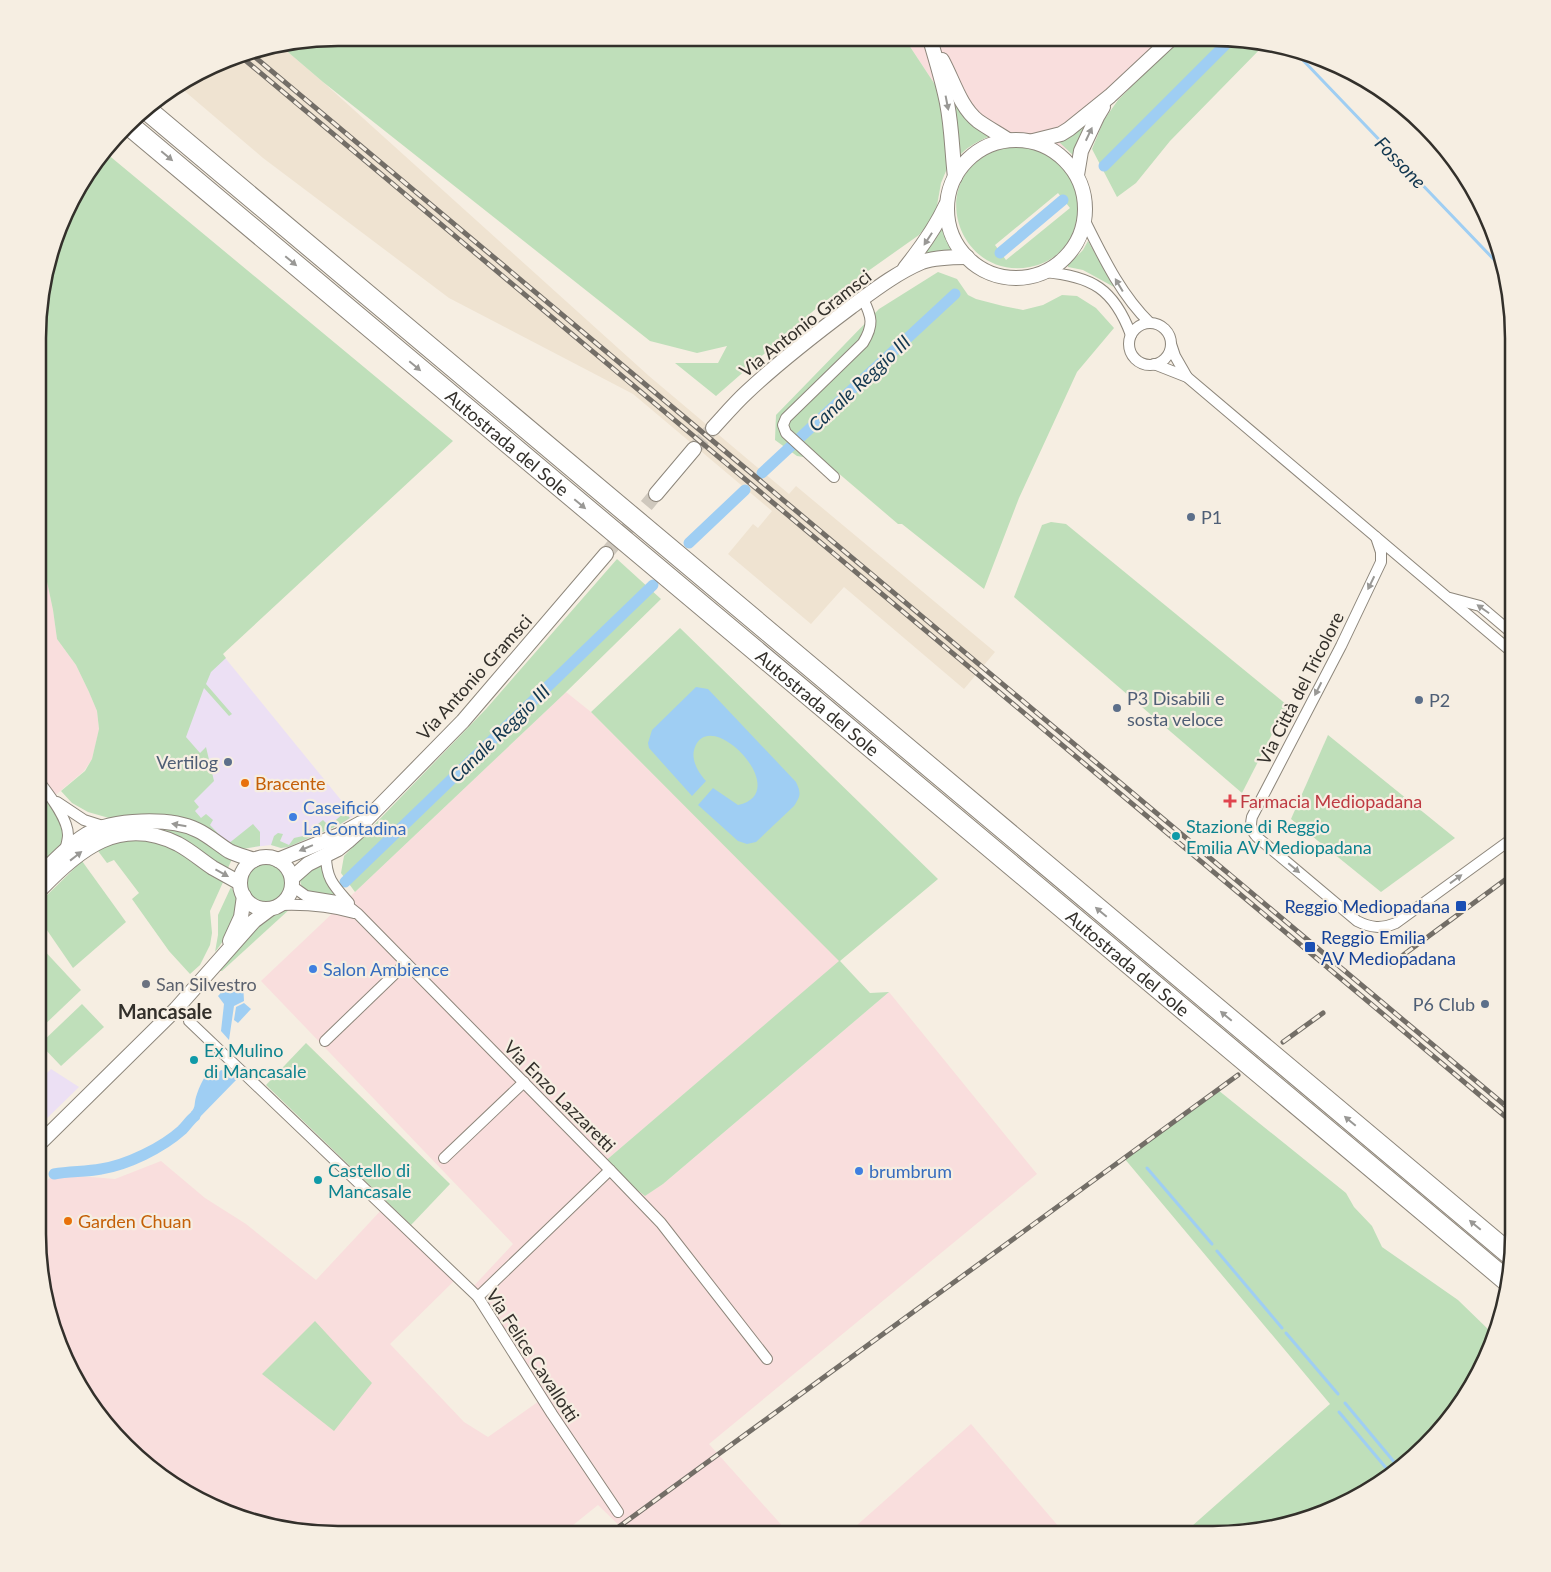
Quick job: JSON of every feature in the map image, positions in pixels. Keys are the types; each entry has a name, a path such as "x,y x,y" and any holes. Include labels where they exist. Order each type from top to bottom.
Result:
{"highway":[{"name":"Autostrada del Sole","path":"152,113 1504,1249"},
{"name":"Autostrada del Sole","path":"135,130 1501,1276"}],"street":[{"path":"933,46 952,132 951,149 954,177"},
{"path":"934,46 961,99 970,112 977,120 1008,140"},
{"name":"Via Antonio Gramsci","path":"902,272 925,244 936,225 947,202 954,177 964,163 977,152 992,144 1008,140 1033,141 1062,134 1110,96 1164,46"},
{"name":"Via Antonio Gramsci","path":"1077,176 1081,151 1097,117 1110,96"},
{"name":"Via Antonio Gramsci","path":"947,202 947,214 951,232 959,248 967,258 986,271 998,275 1021,278 1044,272 1060,262 1079,240 1085,221 1085,198 1077,176 1063,157 1054,150 1033,141"},
{"path":"1085,221 1121,288 1132,304 1150,323"},
{"name":"Via Antonio Gramsci","path":"713,428 747,393 793,352 863,298 902,272 924,262 936,258 967,258"},
{"path":"1044,272 1064,274 1083,279 1100,288 1110,296 1119,308 1131,335"},
{"path":"834,477 786,433 783,425 786,418 863,343 872,323 863,298"},
{"path":"1187,377 1175,356 1170,337 1166,331 1161,326 1150,323 1138,326 1131,335 1129,347 1135,358 1140,362 1154,364 1187,377 1505,646"},
{"path":"1154,364 1166,357 1171,344"},
{"path":"656,494 694,449"},
{"name":"Via Città del Tricolore","path":"1376,538 1381,552 1381,562 1252,817 1251,830 1357,921 1376,928 1396,923 1505,844"},
{"name":"Via Antonio Gramsci","path":"292,882 308,864 348,841 358,832 366,820 463,721 606,554"},
{"path":"1446,597 1480,606 1505,627"},
{"path":"46,790 67,826 68,836 65,851"},
{"path":"52,798 84,820 106,827"},
{"name":"Via Antonio Gramsci","path":"278,860 339,835 366,820"},
{"path":"46,869 65,851 88,834 106,827 136,822 155,822 196,829 238,855 254,860 267,857 278,860 287,868 292,882 290,894 286,900 254,921 176,1009 46,1137"},
{"path":"46,884 70,860 89,846 105,838 126,834 145,834 165,838 191,852 242,889 255,906 275,907 298,904 337,908 358,914"},
{"name":"Via Enzo Lazzaretti","path":"326,855 326,869 332,883 358,914 610,1170 478,1297"},
{"path":"209,972 234,935 242,917 244,870 254,860"},
{"name":"Via Enzo Lazzaretti","path":"292,882 306,896 343,902 358,914"},
{"path":"325,1041 406,963"},
{"name":"Via Felice Cavallotti","path":"189,1021 478,1297 552,1414 618,1512"},
{"path":"444,1158 524,1082"},
{"path":"610,1170 660,1223 767,1359"}],"shaded area":[{"path":"910,46 1160,46 1112,98 1091,136 1089,154 964,128"},
{"path":"287,51 649,376 789,494 796,486 995,652 964,689 844,587 811,624 728,554 753,524 758,528 772,511 633,394 449,298 263,158 184,90 226,68 262,56"},
{"path":"46,577 57,639 76,665 97,711 99,730 92,759 84,771 46,803"},
{"path":"222,654 354,816 339,825 288,847 281,848 271,845 236,850 185,821 175,754 203,674"},
{"path":"566,692 591,712 840,961 603,1163 645,1196 663,1184 889,992 1037,1174 709,1444 782,1526 620,1526 598,1505 572,1526 338,1526 300,1523 262,1516 209,1496 176,1477 160,1465 119,1426 85,1380 68,1346 56,1310 49,1272 46,1234 46,1182 54,1174 115,1179 161,1161 205,1198 246,1224 316,1280 384,1207 454,1281 390,1344 464,1422 488,1437 542,1399 470,1290 513,1244 261,981"},
{"path":"51,1069 79,1087 46,1119 46,1074"},
{"path":"971,1424 1058,1526 856,1526"}],"green space":[{"path":"338,46 910,46 955,115 955,105 968,120 990,136 972,145 957,158 956,147 941,183 935,217 919,235 820,305 716,396 675,363 718,363 727,346 697,353 650,341 323,82 287,51"},
{"path":"1172,46 1213,46 1259,50 1170,141 1136,183 1117,197 1092,149 1104,120 1118,100"},
{"path":"1092,119 1077,159 1059,142"},
{"path":"1010,147 1033,149 1055,160 1068,175 1076,192 1078,211 1074,230 1065,246 1050,259 1030,267 1007,267 987,260 971,247 961,230 956,210 958,190 968,171 985,156 994,151","holes":["1058,193 1070,208 1006,260 995,245"]},
{"path":"110,156 453,441 223,654 226,658 211,672 206,684 232,714 229,716 204,688 186,737 200,753 206,747 214,781 194,801 199,807 195,811 201,818 206,814 213,820 210,825 228,844 253,824 260,832 260,846 236,850 142,816 109,818 88,812 72,803 61,791 85,771 92,759 99,729 97,711 89,692 76,665 57,639 46,577 46,338 49,300 56,262 68,226 85,192"},
{"path":"942,226 954,252 934,252 918,259 932,244"},
{"path":"1088,241 1114,287 1083,270 1068,267 1083,250"},
{"path":"938,272 957,279 968,295 976,299 1023,310 1043,305 1062,295 1077,296 1096,308 1114,328 1077,372 1019,498 984,589 902,524 898,524 823,460 797,456 775,440 776,415 879,309"},
{"path":"1051,522 1066,524 1287,705 1242,793 1014,597 1042,525"},
{"path":"617,559 661,599 563,695 355,892 341,873 344,856 486,709"},
{"path":"680,628 938,879 840,961 870,993 889,992 663,1184 645,1196 603,1163 839,961 591,712"},
{"path":"1328,735 1455,838 1381,892 1291,819"},
{"path":"48,801 61,821 65,834 61,844 46,861 46,803"},
{"path":"345,812 350,818 339,825 288,847 281,848 271,845 274,836 278,833 283,834 280,841 289,845 294,838 303,836 323,820 329,826"},
{"path":"144,826 189,832 233,857 227,870 195,848"},
{"path":"131,837 174,846 224,880 210,911 212,933 210,945 200,965 190,974 169,951 132,899 139,893 114,860 107,863 95,847"},
{"path":"322,860 324,878 337,896 314,893 304,889 301,885 300,879"},
{"path":"82,861 126,922 73,968 46,929 46,896"},
{"path":"263,863 271,863 278,866 284,872 287,883 284,894 278,900 271,903 263,903 256,900 250,894 247,887 247,879 250,872 256,866"},
{"path":"231,887 237,901 236,915 222,943 215,952 218,935 218,915"},
{"path":"291,908 222,971 218,971 246,937 267,917"},
{"path":"46,952 81,990 46,1023"},
{"path":"82,1004 104,1027 61,1066 46,1050 46,1038"},
{"path":"306,1043 450,1184 411,1225 266,1085"},
{"path":"1218,1090 1346,1193 1354,1207 1372,1226 1382,1247 1458,1300 1488,1330 1483,1346 1466,1380 1444,1412 1419,1440 1391,1465 1359,1487 1325,1504 1270,1520 1232,1525 1192,1526 1330,1404 1124,1158"},
{"path":"315,1321 372,1383 334,1431 262,1374"}],"water":[{"path":"696,687 708,689 798,786 798,799 794,806 756,842 747,844 738,841 698,805 713,788 738,805 753,797 758,785 754,770 744,756 731,744 716,737 704,737 695,747 694,761 706,781 692,796 649,748 648,743 652,730"},
{"path":"236,977 243,983 244,1001 234,1006 229,1040 221,1031 224,1004 218,996"},
{"path":"244,1003 251,1009 238,1023 234,1020 236,1007"},
{"path":"212,1067 218,1073 221,1070 228,1069 238,1078 198,1119 191,1112 201,1085"}],"waterway":[{"name":"Canale Reggio III","path":"1104,166 1223,47"},
{"name":"Fossone","path":"1304,61 1494,260"},
{"name":"Canale Reggio III","path":"1000,253 1063,200"},
{"name":"Canale Reggio III","path":"762,473 955,294"},
{"name":"Canale Reggio III","path":"689,543 745,490"},
{"name":"Canale Reggio III","path":"345,882 653,585"},
{"name":"Canale Reggio III","path":"54,1174 101,1169 133,1160 174,1137 195,1116"},
{"path":"1147,1168 1212,1244"},
{"path":"1217,1251 1282,1328"},
{"path":"1286,1333 1338,1394"},
{"path":"1345,1403 1394,1462"},
{"path":"1339,1412 1386,1468"}],"tunnel":[{"path":"694,449 713,428"},
{"path":"606,554 656,494"}],"railway":[{"path":"256,58 1505,1105"},
{"path":"246,61 1505,1116"},
{"path":"1391,964 1505,880"},
{"path":"1283,1042 1323,1013"},
{"path":"620,1526 1238,1075"}],"place":[{"name":"P1","path":"1191,517"},
{"name":"P2","path":"1419,700"},
{"name":"P3 Disabili e sosta veloce","path":"1117,708"},
{"name":"Vertilog","path":"228,762"},
{"name":"Bracente","path":"245,783"},
{"name":"Farmacia Mediopadana","path":"1230,801"},
{"name":"Caseificio La Contadina","path":"293,817"},
{"name":"Stazione di Reggio Emilia AV Mediopadana","path":"1176,836"},
{"name":"Reggio Mediopadana","path":"1461,906"},
{"name":"Reggio Emilia AV Mediopadana","path":"1310,947"},
{"name":"Salon Ambience","path":"313,969"},
{"name":"San Silvestro","path":"146,984"},
{"name":"P6 Club","path":"1485,1004"},
{"name":"Ex Mulino di Mancasale","path":"194,1060"},
{"name":"brumbrum","path":"859,1171"},
{"name":"Castello di Mancasale","path":"318,1180"},
{"name":"Garden Chuan","path":"68,1221"}],"district":[{"name":"Mancasale","path":"165,1011"}]}
